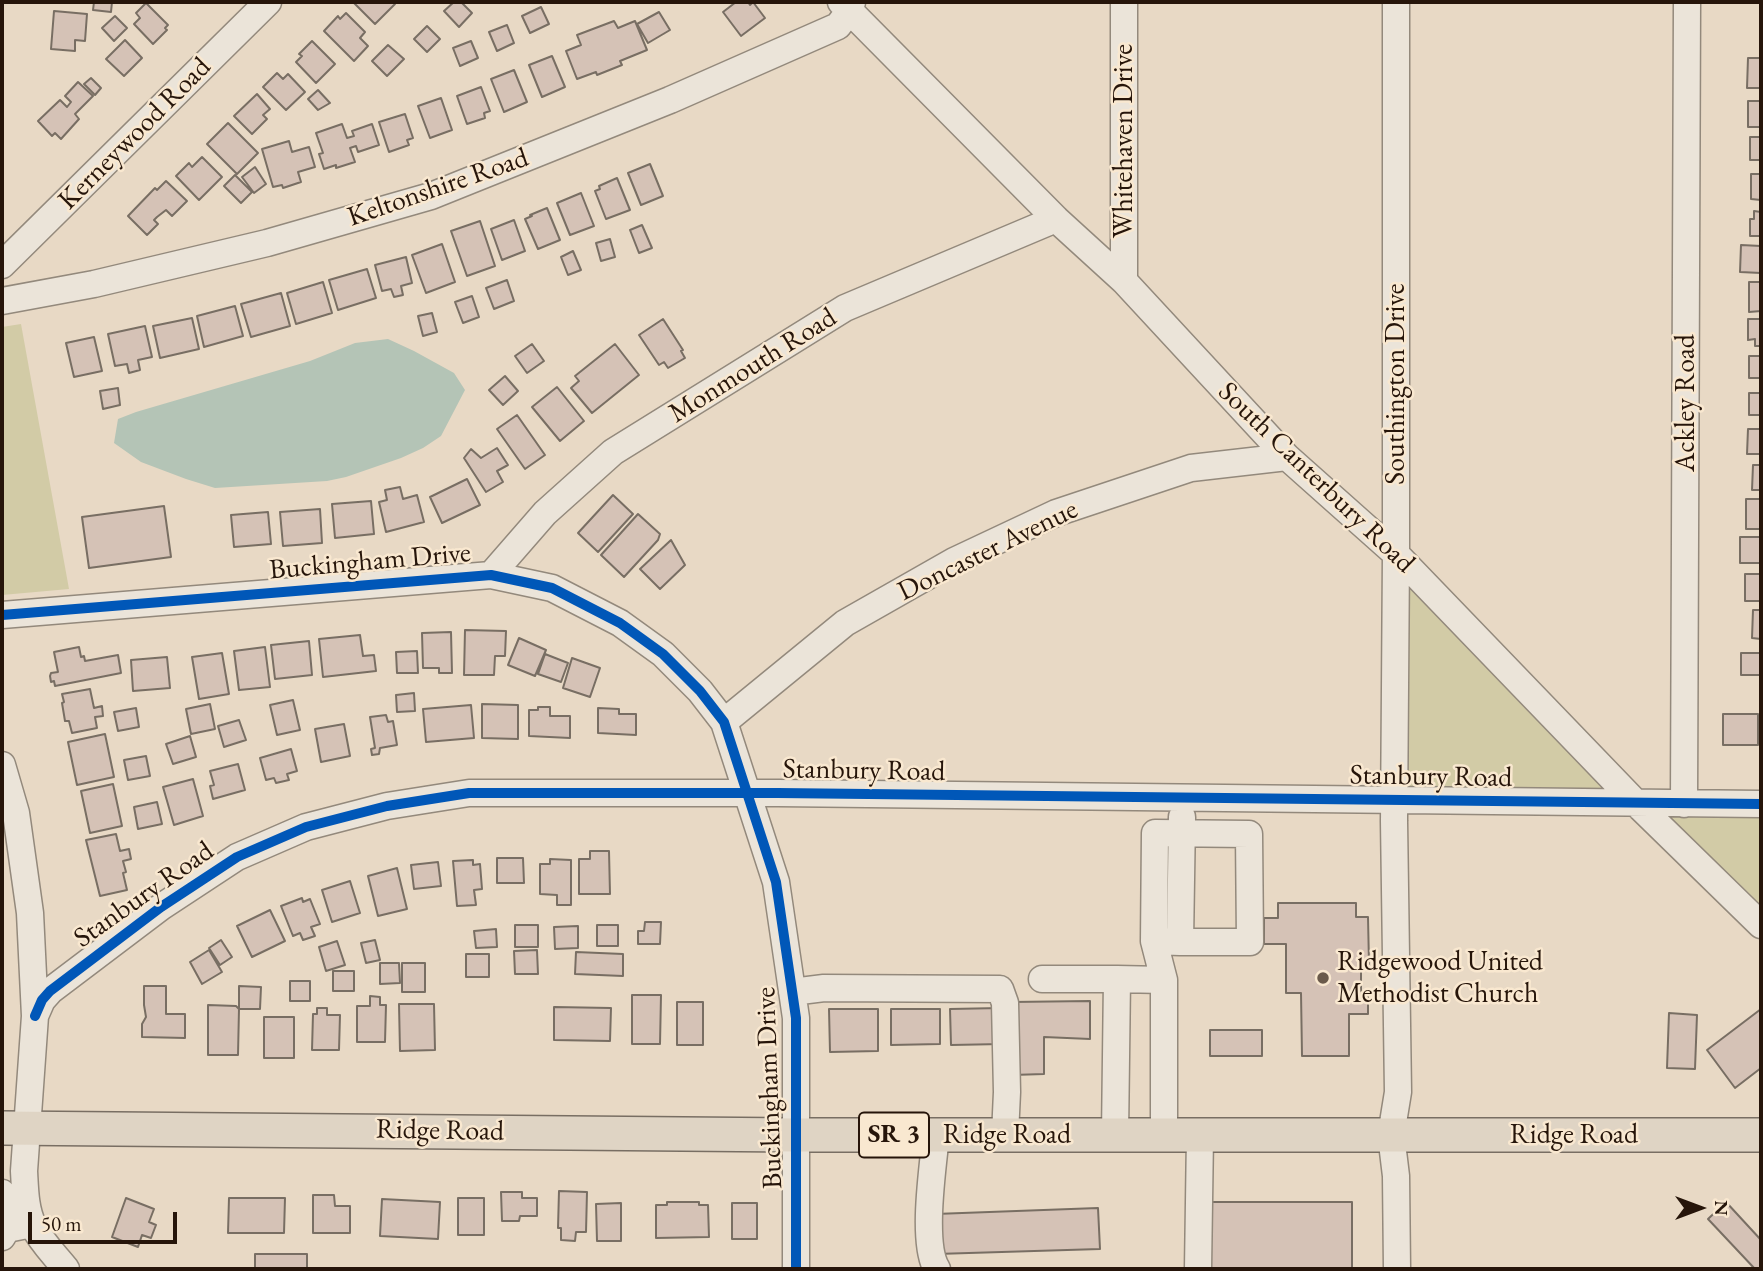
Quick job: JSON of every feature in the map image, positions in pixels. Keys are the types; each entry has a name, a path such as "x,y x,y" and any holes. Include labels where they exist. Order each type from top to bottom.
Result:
{"main road":[{"name":"Ridge Road","path":"14,1128 796,1135 1761,1135"}],"street":[{"name":"Kerneywood Road","path":"2,265 268,2"},
{"name":"Whitehaven Drive","path":"1124,2 1124,281"},
{"name":"Southington Drive","path":"1396,2 1394,799 1398,1092 1391,1135 1396,1176 1397,1269"},
{"name":"Ackley Road","path":"1685,804 1687,2"},
{"name":"South Canterbury Road","path":"847,5 1056,219 1124,281 1287,457 1396,554 1637,804 1761,925"},
{"name":"Keltonshire Road","path":"2,301 94,284 254,246 431,196 670,100 838,26 847,5"},
{"name":"Monmouth Road","path":"491,575 545,513 613,452 845,308 1056,219"},
{"name":"Doncaster Avenue","path":"724,722 845,623 965,556 1056,513 1191,468 1287,457"},
{"name":"Buckingham Drive","path":"2,615 491,575 552,589 620,623 663,654 700,691 724,722 776,882 796,1018 796,1269"},
{"path":"2,765 16,813 30,912 35,1016 14,1128 32,1224"},
{"name":"Stanbury Road","path":"35,1016 42,1000 50,991 161,907 237,857 306,827 387,806 469,793 747,793 1761,804"},
{"path":"1182,797 1182,833"},
{"path":"1164,1135 1164,980 1167,941 1155,833 1248,834 1250,942 1167,941"},
{"path":"1042,979 1164,980"},
{"path":"1115,1135 1116,979"},
{"path":"792,992 824,988 1000,989 1005,1003 1005,1135"},
{"path":"936,1135 930,1196 930,1241 932,1258 937,1269"},
{"path":"1198,1269 1200,1135"},
{"path":"2,1192 12,1206 32,1224 66,1269"},
{"path":"2,1237 7,1229 32,1224"}],"shaded area":[{"path":"21,324 69,589 2,595 2,327"},
{"path":"388,339 454,373 465,390 441,436 401,458 327,481 215,488 141,462 114,443 118,419 136,412 310,361 355,343"},
{"path":"1396,554 1637,804 1394,799"},
{"path":"1637,804 1761,804 1761,925"}],"building":[{"path":"94,2 112,2 111,12 93,10"},
{"path":"353,2 392,2 395,4 375,24"},
{"path":"454,2 461,2 472,13 459,27 444,11"},
{"path":"736,2 748,2 750,5 753,2 765,18 741,36 723,12"},
{"path":"146,3 168,25 165,28 167,30 153,44 134,24 140,18 136,13"},
{"path":"541,7 549,24 530,33 522,16"},
{"path":"54,11 87,14 85,41 75,40 75,51 51,49"},
{"path":"659,12 670,30 648,43 637,24"},
{"path":"346,13 365,32 360,38 368,46 354,61 324,31 338,16 340,19"},
{"path":"115,16 127,28 114,41 102,28"},
{"path":"614,21 618,28 635,21 647,50 620,61 622,65 597,75 596,72 577,79 566,51 581,45 577,35"},
{"path":"507,25 514,43 497,51 489,32"},
{"path":"427,26 440,39 427,52 414,39"},
{"path":"125,40 142,58 124,76 106,59"},
{"path":"312,41 335,64 316,83 296,62 302,56 299,54"},
{"path":"471,41 478,58 460,66 453,48"},
{"path":"388,45 404,59 387,76 372,61"},
{"path":"552,56 565,87 542,97 529,65"},
{"path":"1748,58 1761,58 1761,88 1747,88"},
{"path":"514,70 527,102 504,112 491,79"},
{"path":"277,73 283,79 288,74 305,92 286,110 263,87"},
{"path":"91,78 101,88 95,95 84,84"},
{"path":"78,82 93,96 75,114 79,119 61,139 55,133 52,136 38,121 60,100 67,107 71,102 65,96"},
{"path":"481,87 490,111 484,113 485,118 467,124 457,96"},
{"path":"318,90 330,103 318,110 308,99"},
{"path":"257,94 270,109 263,115 267,119 252,134 234,116"},
{"path":"441,98 452,130 430,138 418,106"},
{"path":"1748,101 1761,101 1761,127 1748,127"},
{"path":"405,114 413,138 407,140 409,145 389,152 379,122"},
{"path":"228,123 258,153 237,174 207,144"},
{"path":"342,124 347,138 354,136 352,131 372,124 379,145 358,152 356,146 350,148 355,162 324,169 319,154 323,153 316,133"},
{"path":"1750,137 1761,137 1761,160 1750,160"},
{"path":"289,141 292,152 309,147 315,167 298,172 301,182 283,188 282,185 273,187 262,149"},
{"path":"202,157 222,177 199,200 176,176 189,163 192,167"},
{"path":"650,164 663,196 641,205 628,173"},
{"path":"255,167 266,184 254,193 242,177"},
{"path":"1751,174 1761,174 1761,200 1751,199"},
{"path":"235,175 252,192 241,203 224,186"},
{"path":"617,178 630,210 606,219 595,191 600,189 599,186"},
{"path":"166,181 187,201 172,216 166,210 157,217 154,220 158,224 147,235 128,216 155,188 157,190"},
{"path":"581,193 594,226 570,235 557,203"},
{"path":"547,208 560,240 538,249 525,219"},
{"path":"1754,211 1761,212 1761,236 1750,236 1750,219 1754,219"},
{"path":"514,220 525,251 502,260 491,229"},
{"path":"480,221 495,266 467,276 451,231"},
{"path":"642,225 652,248 639,253 630,230"},
{"path":"610,239 615,257 601,261 596,243"},
{"path":"442,244 455,282 426,293 412,255"},
{"path":"1741,245 1761,246 1761,273 1740,272"},
{"path":"573,251 581,270 568,275 561,257"},
{"path":"406,257 412,283 401,286 403,295 394,297 391,289 382,291 375,265"},
{"path":"367,269 376,298 338,310 329,280"},
{"path":"507,280 514,301 494,309 486,288"},
{"path":"323,282 332,313 296,324 287,293"},
{"path":"1749,282 1761,282 1761,311 1749,312"},
{"path":"281,293 290,326 251,337 241,304"},
{"path":"472,296 479,317 463,323 455,302"},
{"path":"235,306 243,336 204,347 197,316"},
{"path":"432,313 437,332 423,336 418,316"},
{"path":"192,318 199,349 160,358 153,326"},
{"path":"663,319 683,350 681,351 685,358 668,368 664,362 659,365 639,335"},
{"path":"1748,319 1761,319 1761,346 1755,346 1755,339 1748,340"},
{"path":"145,326 152,357 138,360 140,370 129,373 127,364 115,366 108,334"},
{"path":"94,337 102,371 74,377 66,343"},
{"path":"532,344 544,361 527,373 515,356"},
{"path":"615,344 639,375 592,413 571,388 579,381 575,376"},
{"path":"1749,356 1761,356 1761,378 1749,378"},
{"path":"505,376 518,391 503,405 489,390"},
{"path":"557,387 584,421 560,441 532,407"},
{"path":"118,388 120,405 103,409 100,391"},
{"path":"1749,393 1761,393 1761,415 1749,415"},
{"path":"517,415 545,455 525,469 497,429"},
{"path":"1748,429 1761,429 1761,454 1747,454"},
{"path":"497,448 508,465 497,471 503,482 486,492 464,458 471,449 481,458"},
{"path":"1753,465 1761,465 1761,490 1752,490"},
{"path":"467,479 480,505 442,523 430,497"},
{"path":"400,487 403,499 417,495 424,522 386,532 379,502 387,500 385,490"},
{"path":"613,495 633,514 598,552 578,533"},
{"path":"1746,499 1761,499 1761,529 1746,529"},
{"path":"371,501 374,534 335,538 332,504"},
{"path":"164,506 171,557 89,568 82,517"},
{"path":"320,509 322,543 283,546 280,512"},
{"path":"268,512 271,544 234,547 231,515"},
{"path":"638,514 660,534 658,540 624,577 601,555"},
{"path":"1740,537 1761,537 1761,563 1740,563"},
{"path":"671,540 685,565 660,589 640,569"},
{"path":"1745,574 1761,574 1761,601 1745,601"},
{"path":"1753,610 1761,610 1761,639 1752,638"},
{"path":"465,630 506,631 505,656 495,656 494,675 464,675"},
{"path":"451,632 452,673 439,673 439,668 423,668 422,633"},
{"path":"360,635 363,656 374,655 376,671 323,677 319,639"},
{"path":"519,638 546,650 535,676 508,665"},
{"path":"309,641 312,675 275,679 271,645"},
{"path":"79,647 81,657 84,656 85,661 118,655 121,673 55,686 50,676 51,673 58,672 54,652"},
{"path":"265,647 270,687 239,690 234,651"},
{"path":"417,651 418,673 397,673 396,652"},
{"path":"222,653 229,694 199,699 192,657"},
{"path":"1741,653 1761,653 1761,675 1741,675"},
{"path":"545,654 568,663 561,682 538,674"},
{"path":"167,657 170,688 133,691 131,660"},
{"path":"572,658 600,668 590,697 563,688"},
{"path":"90,689 94,708 102,706 103,716 95,717 97,728 72,733 69,721 65,721 62,694"},
{"path":"414,693 415,711 397,712 396,695"},
{"path":"293,700 300,730 277,735 270,705"},
{"path":"210,704 215,729 191,734 186,709"},
{"path":"482,704 518,705 518,739 482,738"},
{"path":"471,705 474,738 426,742 423,709"},
{"path":"538,707 550,707 550,716 570,716 570,738 529,736 529,710 538,710"},
{"path":"136,708 139,727 118,731 114,712"},
{"path":"598,708 619,709 619,714 636,714 636,735 598,733"},
{"path":"1723,714 1758,714 1758,745 1723,745"},
{"path":"386,715 388,722 393,721 397,745 380,748 379,754 372,755 371,749 375,748 370,717"},
{"path":"239,720 246,740 224,747 218,726"},
{"path":"344,724 350,756 321,762 315,729"},
{"path":"105,734 114,777 77,785 68,742"},
{"path":"190,736 196,757 173,764 166,744"},
{"path":"291,749 297,771 287,774 289,780 276,783 274,778 266,780 260,758"},
{"path":"146,756 150,776 128,780 124,760"},
{"path":"238,764 245,790 213,799 210,786 214,785 210,771"},
{"path":"193,779 203,816 174,825 163,787"},
{"path":"113,784 122,826 90,833 81,791"},
{"path":"157,802 162,824 138,829 134,807"},
{"path":"116,834 120,851 129,849 131,859 123,861 127,890 100,896 86,840"},
{"path":"590,851 609,851 610,894 579,894 579,859 590,859"},
{"path":"497,858 523,858 524,883 497,883"},
{"path":"550,859 571,860 571,905 557,905 557,895 540,894 540,864 550,864"},
{"path":"473,860 473,865 480,864 482,889 474,890 476,905 457,906 453,861"},
{"path":"438,862 441,886 414,889 411,865"},
{"path":"397,868 407,909 378,916 368,876"},
{"path":"350,881 360,913 332,922 322,890"},
{"path":"302,898 303,902 310,899 320,924 311,927 315,936 303,940 300,933 293,936 281,906"},
{"name":"Ridgewood United Methodist Church","path":"1278,903 1356,903 1356,917 1368,917 1369,964 1361,964 1361,991 1368,991 1368,1014 1349,1014 1349,1056 1302,1056 1301,993 1286,993 1286,944 1264,944 1264,918 1278,918"},
{"path":"270,910 285,941 252,957 237,926"},
{"path":"645,922 661,922 660,944 638,944 638,931 644,931"},
{"path":"515,925 538,925 538,947 515,947"},
{"path":"597,925 618,925 618,946 597,946"},
{"path":"578,926 578,948 555,949 554,927"},
{"path":"496,929 497,947 476,948 474,931"},
{"path":"221,940 232,957 220,965 209,948"},
{"path":"375,940 380,960 366,963 361,943"},
{"path":"337,941 345,965 326,971 319,947"},
{"path":"209,950 222,972 202,984 190,962"},
{"path":"537,950 538,974 515,974 514,951"},
{"path":"576,952 623,954 623,976 575,974"},
{"path":"466,954 489,954 489,977 466,977"},
{"path":"380,963 399,963 400,983 380,984"},
{"path":"402,963 425,963 425,992 402,992"},
{"path":"333,971 354,971 354,991 333,991"},
{"path":"290,981 310,981 310,1001 290,1001"},
{"path":"144,986 166,986 166,1014 185,1014 185,1038 142,1037 142,1024 146,1017"},
{"path":"239,986 261,987 260,1009 239,1009"},
{"path":"632,995 661,995 660,1044 632,1044"},
{"path":"370,996 380,997 380,1005 386,1005 385,1042 357,1042 357,1006 370,1006"},
{"path":"1090,1001 1090,1039 1044,1037 1044,1074 1012,1075 1011,1002"},
{"path":"677,1002 703,1002 703,1045 677,1045"},
{"path":"399,1004 434,1004 435,1050 400,1051"},
{"path":"208,1005 236,1006 239,1009 238,1055 208,1055"},
{"path":"554,1007 611,1008 610,1041 554,1040"},
{"path":"317,1008 327,1008 327,1015 340,1015 339,1050 312,1050 313,1014 317,1014"},
{"path":"1001,1008 1002,1044 951,1045 950,1009"},
{"path":"829,1009 878,1009 878,1051 830,1052"},
{"path":"891,1009 940,1009 940,1044 891,1045"},
{"path":"1761,1009 1761,1068 1735,1088 1707,1050"},
{"path":"1669,1013 1697,1015 1695,1069 1667,1068"},
{"path":"264,1017 294,1017 294,1058 264,1058"},
{"path":"1210,1030 1262,1030 1262,1056 1210,1056"},
{"path":"559,1191 587,1192 586,1232 576,1232 575,1241 561,1240 561,1228 558,1228"},
{"path":"501,1192 522,1192 522,1198 537,1198 537,1216 520,1216 519,1221 502,1221"},
{"path":"313,1195 334,1195 335,1206 350,1206 350,1233 313,1233"},
{"path":"126,1198 154,1209 149,1222 156,1225 151,1238 142,1235 138,1247 112,1237"},
{"path":"229,1198 285,1198 284,1233 228,1233"},
{"path":"458,1198 484,1198 484,1235 458,1235"},
{"path":"382,1199 440,1202 438,1239 380,1236"},
{"path":"667,1202 699,1202 699,1205 708,1205 709,1237 656,1238 656,1205 667,1205"},
{"path":"1205,1202 1352,1202 1352,1269 1205,1269"},
{"path":"1726,1202 1761,1240 1761,1269 1755,1269 1708,1219"},
{"path":"621,1203 621,1241 597,1241 596,1204"},
{"path":"732,1203 757,1203 757,1239 732,1239"},
{"path":"1098,1208 1100,1249 936,1254 935,1214"},
{"path":"255,1254 307,1254 307,1269 255,1269"}],"cycle path":[{"path":"2,615 491,575 552,588 620,623 663,654 700,691 724,722 776,882 796,1018 796,1269"},
{"path":"35,1016 42,1000 50,991 161,907 237,857 306,827 387,806 469,793 778,793 1761,804"}],"place":[{"name":"Ridgewood United Methodist Church","path":"1323,978"}]}
